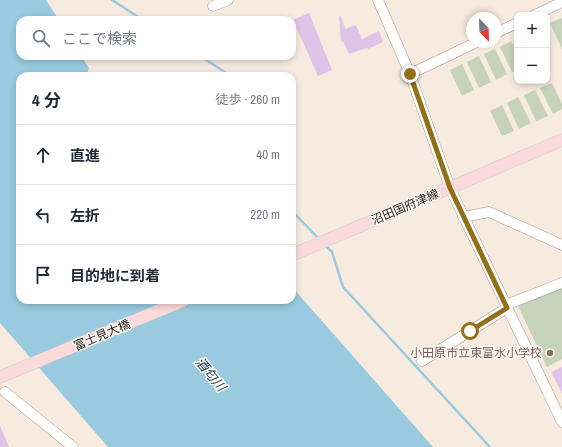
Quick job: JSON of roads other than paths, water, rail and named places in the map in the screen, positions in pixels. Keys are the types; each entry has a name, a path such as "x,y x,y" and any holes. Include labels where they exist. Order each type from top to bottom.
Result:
{"main road":[{"name":"沼田国府津線","path":"296,253 562,140"},
{"name":"富士見大橋","path":"0,378 175,304"}],"street":[{"path":"212,6 228,0"},
{"path":"378,0 410,74 450,188 562,422"},
{"path":"541,12 562,2"},
{"path":"502,30 514,24"},
{"path":"410,74 466,47"},
{"path":"463,217 489,212 562,245"},
{"path":"422,361 507,307 562,283"},
{"path":"5,392 73,447"}],"water":[{"name":"酒匂川","path":"0,0 46,0 56,16 16,16 16,60 84,60 89,68 88,72 16,72 16,304 296,304 296,292 433,447 108,447 0,323"}],"waterway":[{"path":"112,0 137,16"},
{"path":"206,60 225,72"},
{"path":"296,215 319,239"},
{"path":"325,245 332,252 343,287 490,447"}],"place":[{"name":"小田原市立東富水小学校","path":"550,353"}]}
